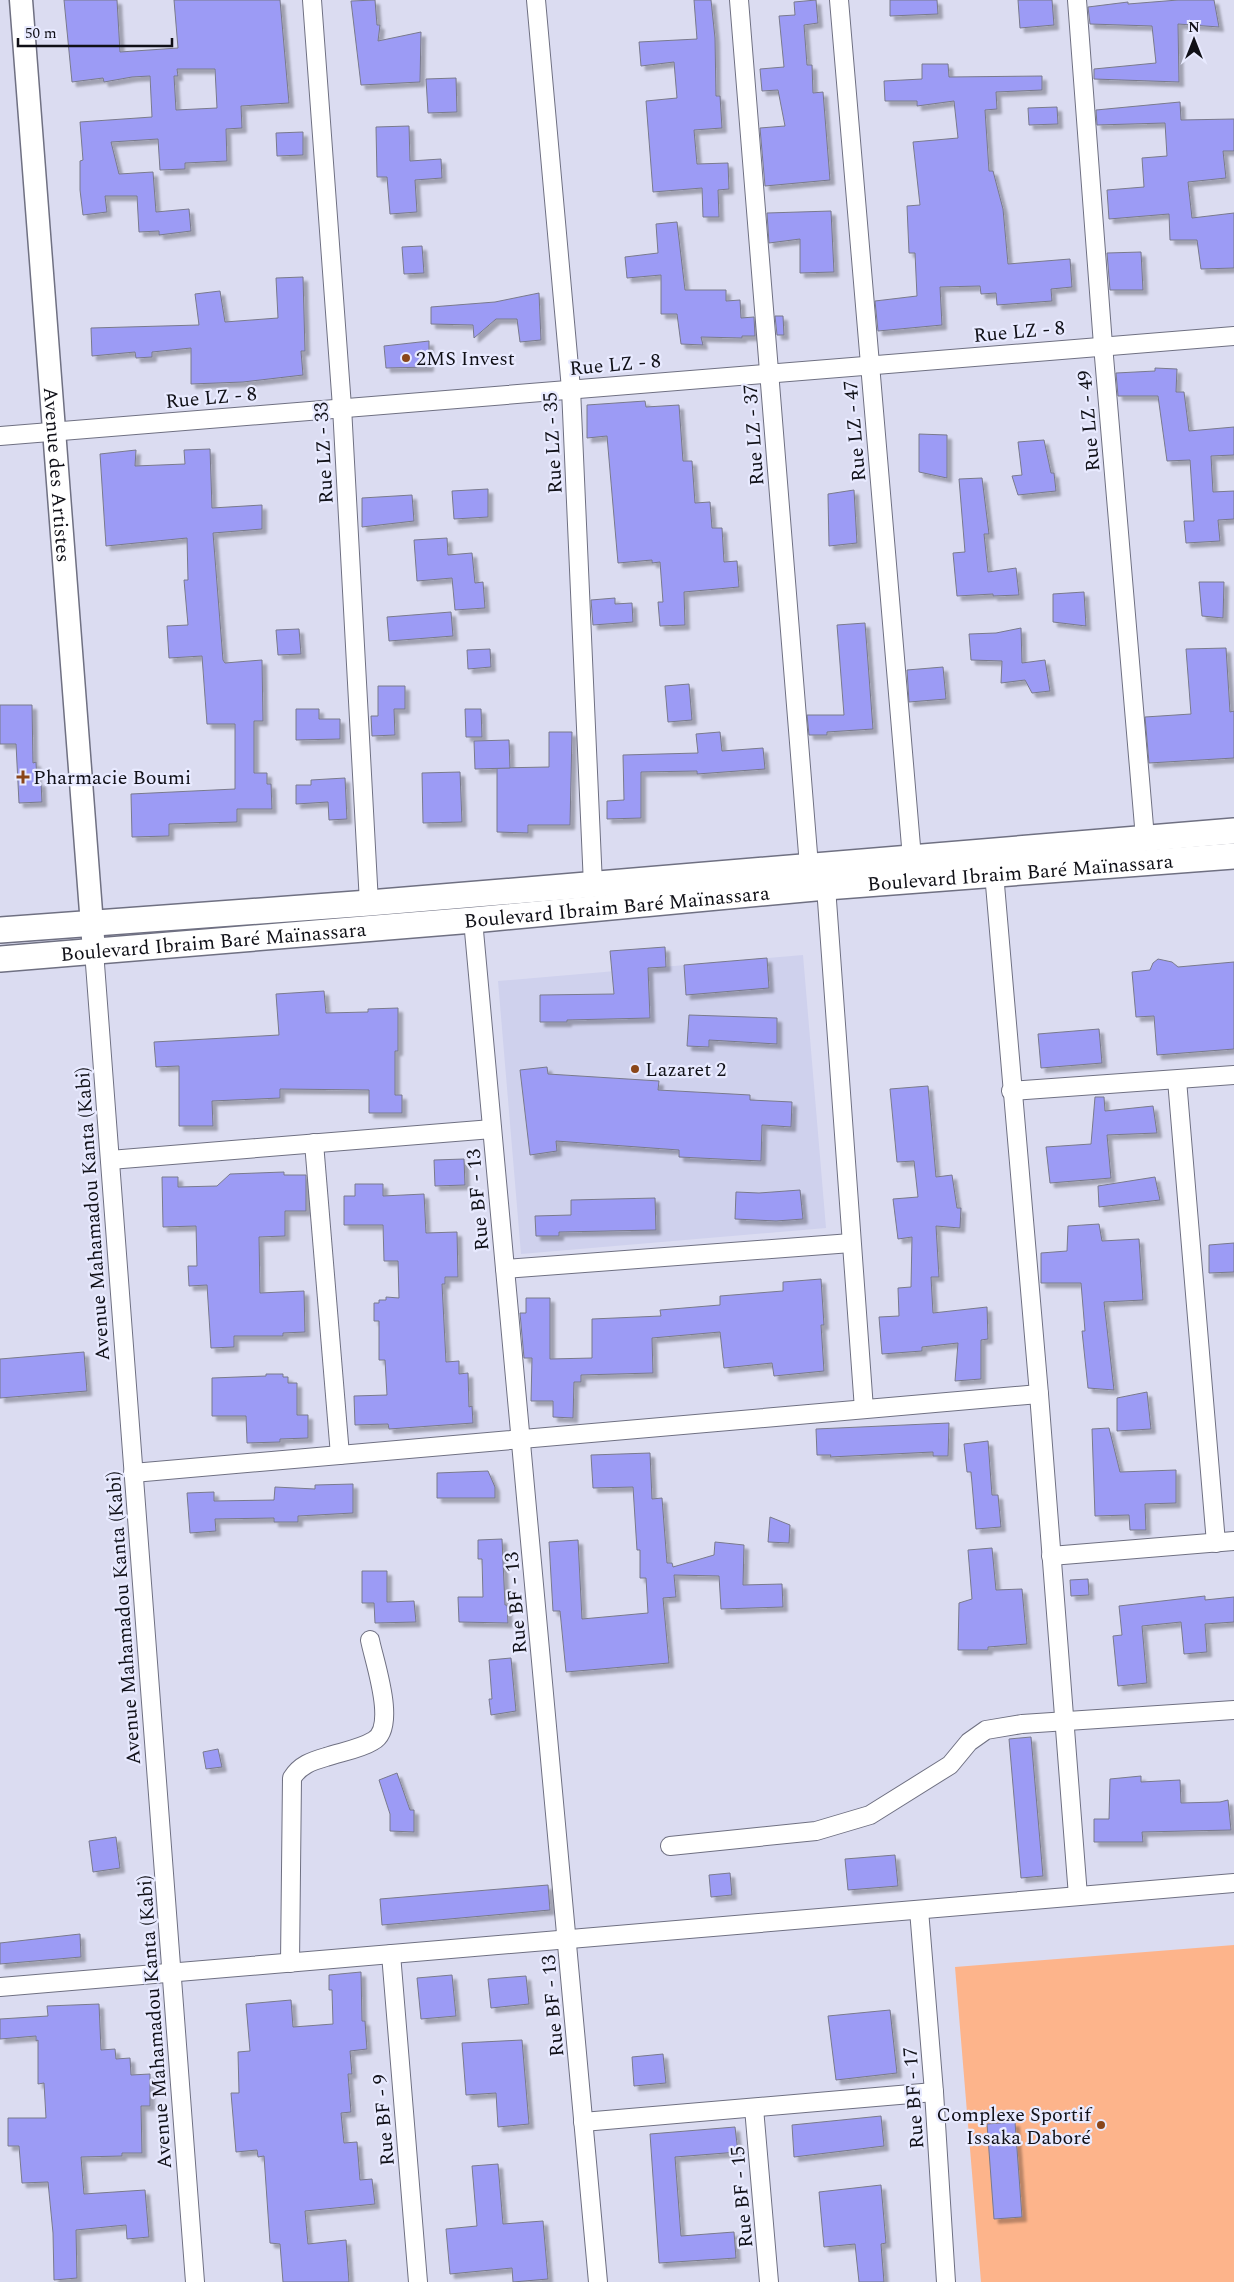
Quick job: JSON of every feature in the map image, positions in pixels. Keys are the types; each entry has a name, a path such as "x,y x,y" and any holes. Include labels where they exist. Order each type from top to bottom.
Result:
{"main road":[{"name":"Boulevard Ibraim Baré Maïnassara","path":"0,930 369,903 1234,831"},
{"name":"Boulevard Ibraim Baré Maïnassara","path":"0,958 473,920 994,873 1234,856"}],"street":[{"name":"Avenue des Artistes","path":"21,0 94,951"},
{"name":"Rue LZ - 33","path":"312,0 342,407 369,903"},
{"name":"Rue LZ - 35","path":"536,0 571,389 593,885"},
{"name":"Rue LZ - 37","path":"739,0 809,866"},
{"name":"Rue LZ - 47","path":"839,0 912,858"},
{"name":"Rue LZ - 49","path":"1077,0 1103,346 1145,838"},
{"name":"Rue LZ - 8","path":"0,436 1234,336"},
{"path":"994,873 1011,1091 1039,1394 1078,1896"},
{"path":"826,887 864,1410"},
{"name":"Rue BF - 13","path":"473,920 598,2282"},
{"name":"Avenue Mahamadou Kanta (Kabi)","path":"94,951 195,2282"},
{"path":"1011,1091 1234,1075"},
{"path":"1177,1080 1216,1543"},
{"path":"110,1160 492,1129"},
{"path":"314,1143 340,1455"},
{"path":"505,1269 851,1243"},
{"path":"133,1474 1039,1394"},
{"path":"1051,1556 1234,1541"},
{"path":"290,1963 292,1778 298,1768 313,1761 375,1741 383,1729 385,1709 370,1640"},
{"path":"670,1846 816,1831 870,1814 950,1765 969,1742 986,1730 1022,1724 1234,1710"},
{"path":"0,1987 1234,1883"},
{"name":"Rue BF - 17","path":"919,1910 934,2092 946,2282"},
{"name":"Rue BF - 9","path":"391,1954 418,2282"},
{"path":"583,2122 934,2092"},
{"name":"Rue BF - 15","path":"754,2108 770,2282"}],"shaded area":[{"path":"803,955 826,1228 521,1254 498,981"},
{"name":"Complexe Sportif Issaka Daboré","path":"1234,1945 1234,2282 981,2282 955,1967"}],"building":[{"path":"64,0 117,0 120,52 178,48 174,0 280,0 289,103 241,106 242,128 226,129 227,161 185,163 185,169 160,170 158,139 111,142 119,174 153,172 156,212 189,209 191,231 159,235 159,231 139,232 137,196 105,196 107,212 83,215 80,190 80,161 83,160 80,122 152,117 150,76 104,82 103,78 72,82","holes":["177,69 215,69 217,108 176,110 174,76 178,76"]},
{"path":"375,0 377,25 380,25 378,41 421,32 420,82 361,85 351,1"},
{"path":"694,0 711,0 715,38 716,96 720,96 722,128 694,130 697,164 728,163 729,189 718,190 719,217 703,217 702,188 653,192 646,101 677,98 674,62 641,66 639,42 697,39"},
{"path":"816,0 818,23 804,25 807,65 812,65 813,93 823,92 830,180 765,186 760,128 785,126 778,90 762,91 760,69 784,67 779,16 795,15 794,2"},
{"path":"890,0 937,0 938,14 890,16"},
{"path":"1018,0 1052,0 1054,25 1020,28"},
{"path":"1178,0 1214,0 1219,27 1178,24 1179,82 1094,79 1094,69 1156,63 1152,26 1090,24 1088,7 1128,2 1128,4"},
{"path":"922,64 948,64 949,77 1042,76 1042,90 996,92 997,109 985,110 989,171 993,171 1003,209 1008,264 1070,259 1072,287 1051,289 1052,301 997,305 996,293 981,294 980,286 940,287 942,325 878,331 875,301 917,296 915,253 909,253 907,206 920,205 913,142 958,138 954,101 917,106 917,101 885,101 884,81 922,79"},
{"path":"456,78 457,112 428,113 426,79"},
{"path":"1180,102 1181,120 1234,119 1234,151 1223,151 1226,178 1188,182 1192,218 1234,213 1234,268 1201,269 1197,240 1170,240 1169,214 1109,219 1107,190 1144,187 1142,158 1167,156 1165,123 1097,125 1096,110"},
{"path":"1057,107 1058,124 1029,125 1028,108"},
{"path":"409,126 410,161 441,159 442,178 415,180 417,212 390,214 387,177 377,177 376,127"},
{"path":"303,132 303,155 277,156 276,133"},
{"path":"831,211 834,272 800,273 800,239 769,243 767,213"},
{"path":"677,222 685,290 726,290 726,301 740,300 741,318 754,317 755,336 742,336 742,338 701,337 703,345 681,344 677,314 661,314 661,275 627,278 625,257 658,253 656,224"},
{"path":"422,246 424,273 404,274 402,247"},
{"path":"1141,252 1143,290 1110,290 1107,253"},
{"path":"303,277 305,351 301,351 303,375 243,382 191,384 191,348 152,352 152,357 136,358 135,352 92,356 91,328 199,325 195,294 220,291 225,322 278,318 276,278"},
{"path":"539,293 541,340 520,342 517,319 496,319 474,338 473,325 431,324 431,307 495,302"},
{"path":"775,316 783,316 784,335 777,335"},
{"path":"429,341 429,367 386,368 384,346"},
{"path":"1155,368 1177,369 1176,392 1184,392 1189,431 1234,427 1234,455 1211,456 1213,492 1234,491 1234,519 1218,520 1220,541 1186,543 1184,521 1194,521 1190,460 1167,461 1158,396 1118,396 1116,373 1155,371"},
{"path":"645,401 646,407 679,405 683,461 692,461 695,503 710,502 712,528 722,528 724,562 737,561 739,587 684,592 685,625 660,626 658,602 663,602 660,562 652,563 652,560 618,563 607,436 587,438 587,405"},
{"path":"919,434 947,435 947,478 919,472"},
{"path":"1044,440 1051,473 1054,473 1056,491 1018,495 1012,476 1022,475 1018,442"},
{"path":"210,449 212,508 262,505 262,529 213,533 223,660 225,663 262,660 263,721 254,721 254,773 267,773 267,784 271,784 272,809 237,809 237,822 169,824 169,836 132,837 131,794 235,789 235,724 207,724 202,656 169,658 167,626 188,625 184,580 188,580 187,538 106,546 100,454 136,450 135,466 185,464 184,450"},
{"path":"982,478 989,534 984,534 988,572 1016,568 1019,595 957,596 953,553 965,552 959,479"},
{"path":"488,489 488,517 454,519 452,491"},
{"path":"854,490 857,543 829,546 828,494"},
{"path":"412,495 414,521 362,527 362,498"},
{"path":"447,538 448,555 472,553 475,583 483,582 485,608 455,610 452,578 417,581 414,540"},
{"path":"1199,582 1224,582 1223,618 1202,616"},
{"path":"1084,592 1086,626 1053,622 1053,594"},
{"path":"615,598 615,604 632,603 633,622 593,625 591,600"},
{"path":"451,612 453,636 389,641 387,617"},
{"path":"865,623 873,729 827,732 827,735 809,735 807,715 844,715 837,625"},
{"path":"1021,628 1022,663 1045,660 1050,691 1032,693 1025,680 1001,683 1002,661 971,660 969,634 996,633"},
{"path":"299,629 301,654 278,655 276,630"},
{"path":"1226,648 1230,712 1234,711 1234,758 1149,763 1145,717 1191,714 1186,649"},
{"path":"490,649 491,667 468,669 467,650"},
{"path":"943,667 946,699 909,702 907,670"},
{"path":"689,684 692,720 668,722 665,686"},
{"path":"378,686 405,686 405,709 394,709 395,735 372,736 371,716 378,716"},
{"path":"0,705 32,705 33,763 36,762 37,782 41,782 42,802 19,803 16,744 0,744"},
{"path":"296,709 319,709 319,719 340,719 340,739 296,740"},
{"path":"465,709 481,709 482,737 466,737"},
{"path":"549,732 572,732 570,825 528,825 528,833 497,832 497,768 549,767"},
{"path":"720,732 722,751 763,748 765,769 697,774 697,771 641,772 641,818 607,819 607,801 624,800 623,755 698,753 696,734"},
{"path":"509,740 510,768 475,769 474,741"},
{"path":"460,772 462,822 423,823 422,773"},
{"path":"345,778 347,819 329,820 328,802 296,804 296,785 311,785 311,780"},
{"path":"665,947 666,967 648,968 650,1018 540,1022 540,995 614,994 610,951"},
{"path":"767,958 769,988 686,995 684,965"},
{"path":"1158,959 1172,962 1178,967 1234,962 1234,1049 1157,1055 1154,1016 1136,1017 1132,972 1150,970 1153,963"},
{"path":"324,991 326,1013 368,1012 368,1009 398,1008 398,1051 395,1051 395,1095 402,1095 402,1113 369,1113 369,1090 280,1089 280,1098 212,1101 213,1126 179,1126 179,1066 156,1067 154,1042 279,1035 276,994"},
{"path":"689,1015 777,1018 777,1044 709,1040 709,1047 687,1046"},
{"path":"1099,1029 1102,1063 1041,1068 1038,1034"},
{"path":"547,1067 548,1074 659,1081 658,1090 750,1095 750,1100 792,1102 791,1127 762,1125 761,1161 679,1157 679,1150 556,1141 557,1151 530,1155 520,1070"},
{"path":"928,1086 936,1177 952,1175 957,1208 961,1208 960,1228 936,1226 939,1277 931,1277 933,1313 987,1307 988,1339 981,1340 981,1379 955,1381 958,1343 922,1347 922,1351 882,1354 879,1317 899,1316 898,1288 911,1287 912,1237 898,1239 893,1199 918,1197 914,1161 897,1162 890,1089"},
{"path":"1095,1097 1104,1097 1105,1111 1153,1106 1157,1133 1107,1135 1111,1178 1050,1183 1046,1147 1091,1144"},
{"path":"464,1159 465,1185 435,1186 434,1160"},
{"path":"284,1172 284,1175 306,1175 306,1211 285,1211 285,1236 259,1237 260,1293 304,1291 305,1332 283,1333 283,1336 234,1336 234,1347 211,1348 207,1285 189,1286 188,1266 197,1266 196,1226 163,1227 162,1177 178,1177 178,1187 217,1186 230,1174"},
{"path":"1155,1177 1160,1200 1099,1207 1098,1186"},
{"path":"355,1184 383,1184 383,1196 424,1194 426,1233 457,1232 458,1277 445,1277 445,1284 442,1284 446,1362 459,1361 459,1374 468,1373 469,1407 472,1406 473,1423 389,1429 388,1424 355,1425 354,1396 387,1395 385,1360 379,1360 379,1321 374,1321 374,1303 379,1303 379,1300 386,1300 386,1297 399,1298 398,1261 384,1261 383,1225 344,1225 344,1196 355,1196"},
{"path":"800,1190 803,1219 776,1221 735,1219 736,1192 759,1193"},
{"path":"655,1198 656,1230 559,1232 559,1236 536,1236 535,1216 571,1215 571,1200"},
{"path":"1099,1224 1102,1241 1139,1239 1143,1300 1104,1302 1114,1390 1088,1388 1082,1331 1085,1331 1081,1283 1041,1283 1041,1253 1067,1251 1068,1226"},
{"path":"1234,1243 1234,1272 1209,1273 1209,1245"},
{"path":"821,1279 824,1371 774,1376 772,1363 724,1368 720,1332 652,1338 653,1373 581,1375 581,1382 574,1382 573,1418 553,1417 553,1401 531,1401 532,1358 524,1358 520,1313 526,1313 526,1298 550,1298 550,1359 592,1358 592,1319 661,1316 660,1310 720,1305 720,1296 783,1291 783,1282"},
{"path":"84,1352 87,1391 0,1398 0,1359"},
{"path":"266,1374 283,1374 283,1377 288,1377 288,1383 297,1383 297,1415 308,1415 308,1438 280,1439 280,1442 247,1443 246,1416 212,1416 212,1378 266,1376"},
{"path":"1147,1392 1151,1429 1117,1431 1117,1398"},
{"path":"949,1423 948,1456 933,1456 933,1452 830,1457 831,1455 817,1455 816,1429"},
{"path":"1109,1428 1120,1472 1176,1470 1176,1503 1145,1504 1146,1530 1130,1530 1129,1515 1095,1516 1092,1429"},
{"path":"988,1441 992,1495 998,1495 1001,1527 976,1529 971,1472 967,1472 964,1444"},
{"path":"650,1453 652,1499 662,1498 667,1563 672,1563 673,1567 714,1555 715,1542 744,1545 743,1585 782,1584 783,1607 721,1609 719,1576 674,1575 676,1597 663,1598 669,1663 566,1672 560,1611 553,1611 549,1542 578,1540 582,1619 648,1613 646,1578 640,1578 640,1550 637,1550 633,1487 593,1488 591,1455"},
{"path":"488,1471 495,1487 495,1498 437,1498 437,1473"},
{"path":"353,1484 353,1513 298,1516 298,1522 274,1522 274,1518 215,1519 216,1531 190,1533 187,1493 214,1492 214,1501 274,1500 275,1487 315,1489 315,1485"},
{"path":"770,1517 790,1525 789,1543 768,1542"},
{"path":"502,1539 505,1605 507,1605 508,1623 459,1622 458,1597 483,1597 482,1559 478,1559 478,1540"},
{"path":"992,1548 996,1590 1022,1589 1027,1644 988,1647 988,1650 958,1650 959,1603 972,1599 968,1550"},
{"path":"362,1571 387,1571 387,1602 414,1601 416,1622 375,1623 374,1603 362,1603"},
{"path":"1088,1579 1089,1595 1071,1596 1070,1580"},
{"path":"1205,1596 1205,1600 1234,1597 1234,1622 1205,1624 1207,1652 1184,1654 1181,1622 1142,1626 1147,1683 1118,1686 1113,1636 1122,1635 1119,1606"},
{"path":"511,1658 516,1711 491,1715 489,1699 492,1699 489,1660"},
{"path":"1031,1737 1043,1876 1021,1878 1009,1739"},
{"path":"218,1749 222,1767 206,1769 203,1752"},
{"path":"397,1773 410,1810 414,1810 414,1832 390,1831 390,1814 379,1780"},
{"path":"1141,1776 1141,1782 1180,1780 1181,1803 1228,1800 1231,1830 1142,1832 1143,1842 1094,1842 1094,1819 1109,1819 1110,1779"},
{"path":"116,1837 120,1868 93,1872 89,1841"},
{"path":"895,1855 898,1886 848,1890 845,1859"},
{"path":"730,1873 732,1895 711,1897 709,1875"},
{"path":"548,1885 550,1910 382,1925 380,1899"},
{"path":"80,1934 81,1957 0,1964 0,1943"},
{"path":"361,1972 362,2021 365,2021 367,2049 350,2051 352,2074 348,2074 351,2112 341,2113 344,2143 357,2142 360,2180 372,2179 375,2204 305,2211 308,2244 346,2240 349,2282 283,2282 280,2244 270,2243 264,2156 258,2157 257,2150 236,2152 231,2093 239,2093 238,2052 250,2051 246,2004 291,2000 293,2027 333,2024 332,1990 329,1990 329,1975"},
{"path":"452,1975 456,2016 421,2019 417,1978"},
{"path":"526,1976 529,2004 491,2008 488,1979"},
{"path":"99,2004 101,2050 115,2049 116,2059 130,2058 131,2075 150,2074 150,2106 141,2106 142,2153 122,2153 122,2156 81,2157 84,2194 145,2190 149,2237 127,2239 126,2225 76,2230 77,2278 54,2280 53,2233 48,2182 22,2183 19,2146 8,2146 8,2118 46,2118 44,2083 38,2084 38,2040 36,2041 36,2036 0,2039 0,2019 48,2016 47,2006"},
{"path":"890,2010 897,2073 836,2080 828,2016"},
{"path":"522,2040 529,2124 498,2127 496,2093 466,2095 462,2043"},
{"path":"663,2054 666,2083 634,2086 632,2057"},
{"path":"881,2116 884,2146 794,2157 792,2125"},
{"path":"1015,2122 1022,2217 994,2219 987,2124"},
{"path":"735,2127 738,2152 675,2157 681,2236 734,2232 736,2258 659,2263 650,2134"},
{"path":"498,2164 503,2224 543,2221 548,2279 513,2282 512,2268 450,2274 446,2229 477,2226 472,2166"},
{"path":"881,2185 886,2243 881,2244 884,2282 859,2282 855,2244 824,2247 819,2192"}],"place":[{"name":"2MS Invest","path":"406,358"},
{"name":"Pharmacie Boumi","path":"23,777"},
{"name":"Lazaret 2","path":"635,1069"},
{"name":"Complexe Sportif Issaka Daboré","path":"1101,2125"}]}
